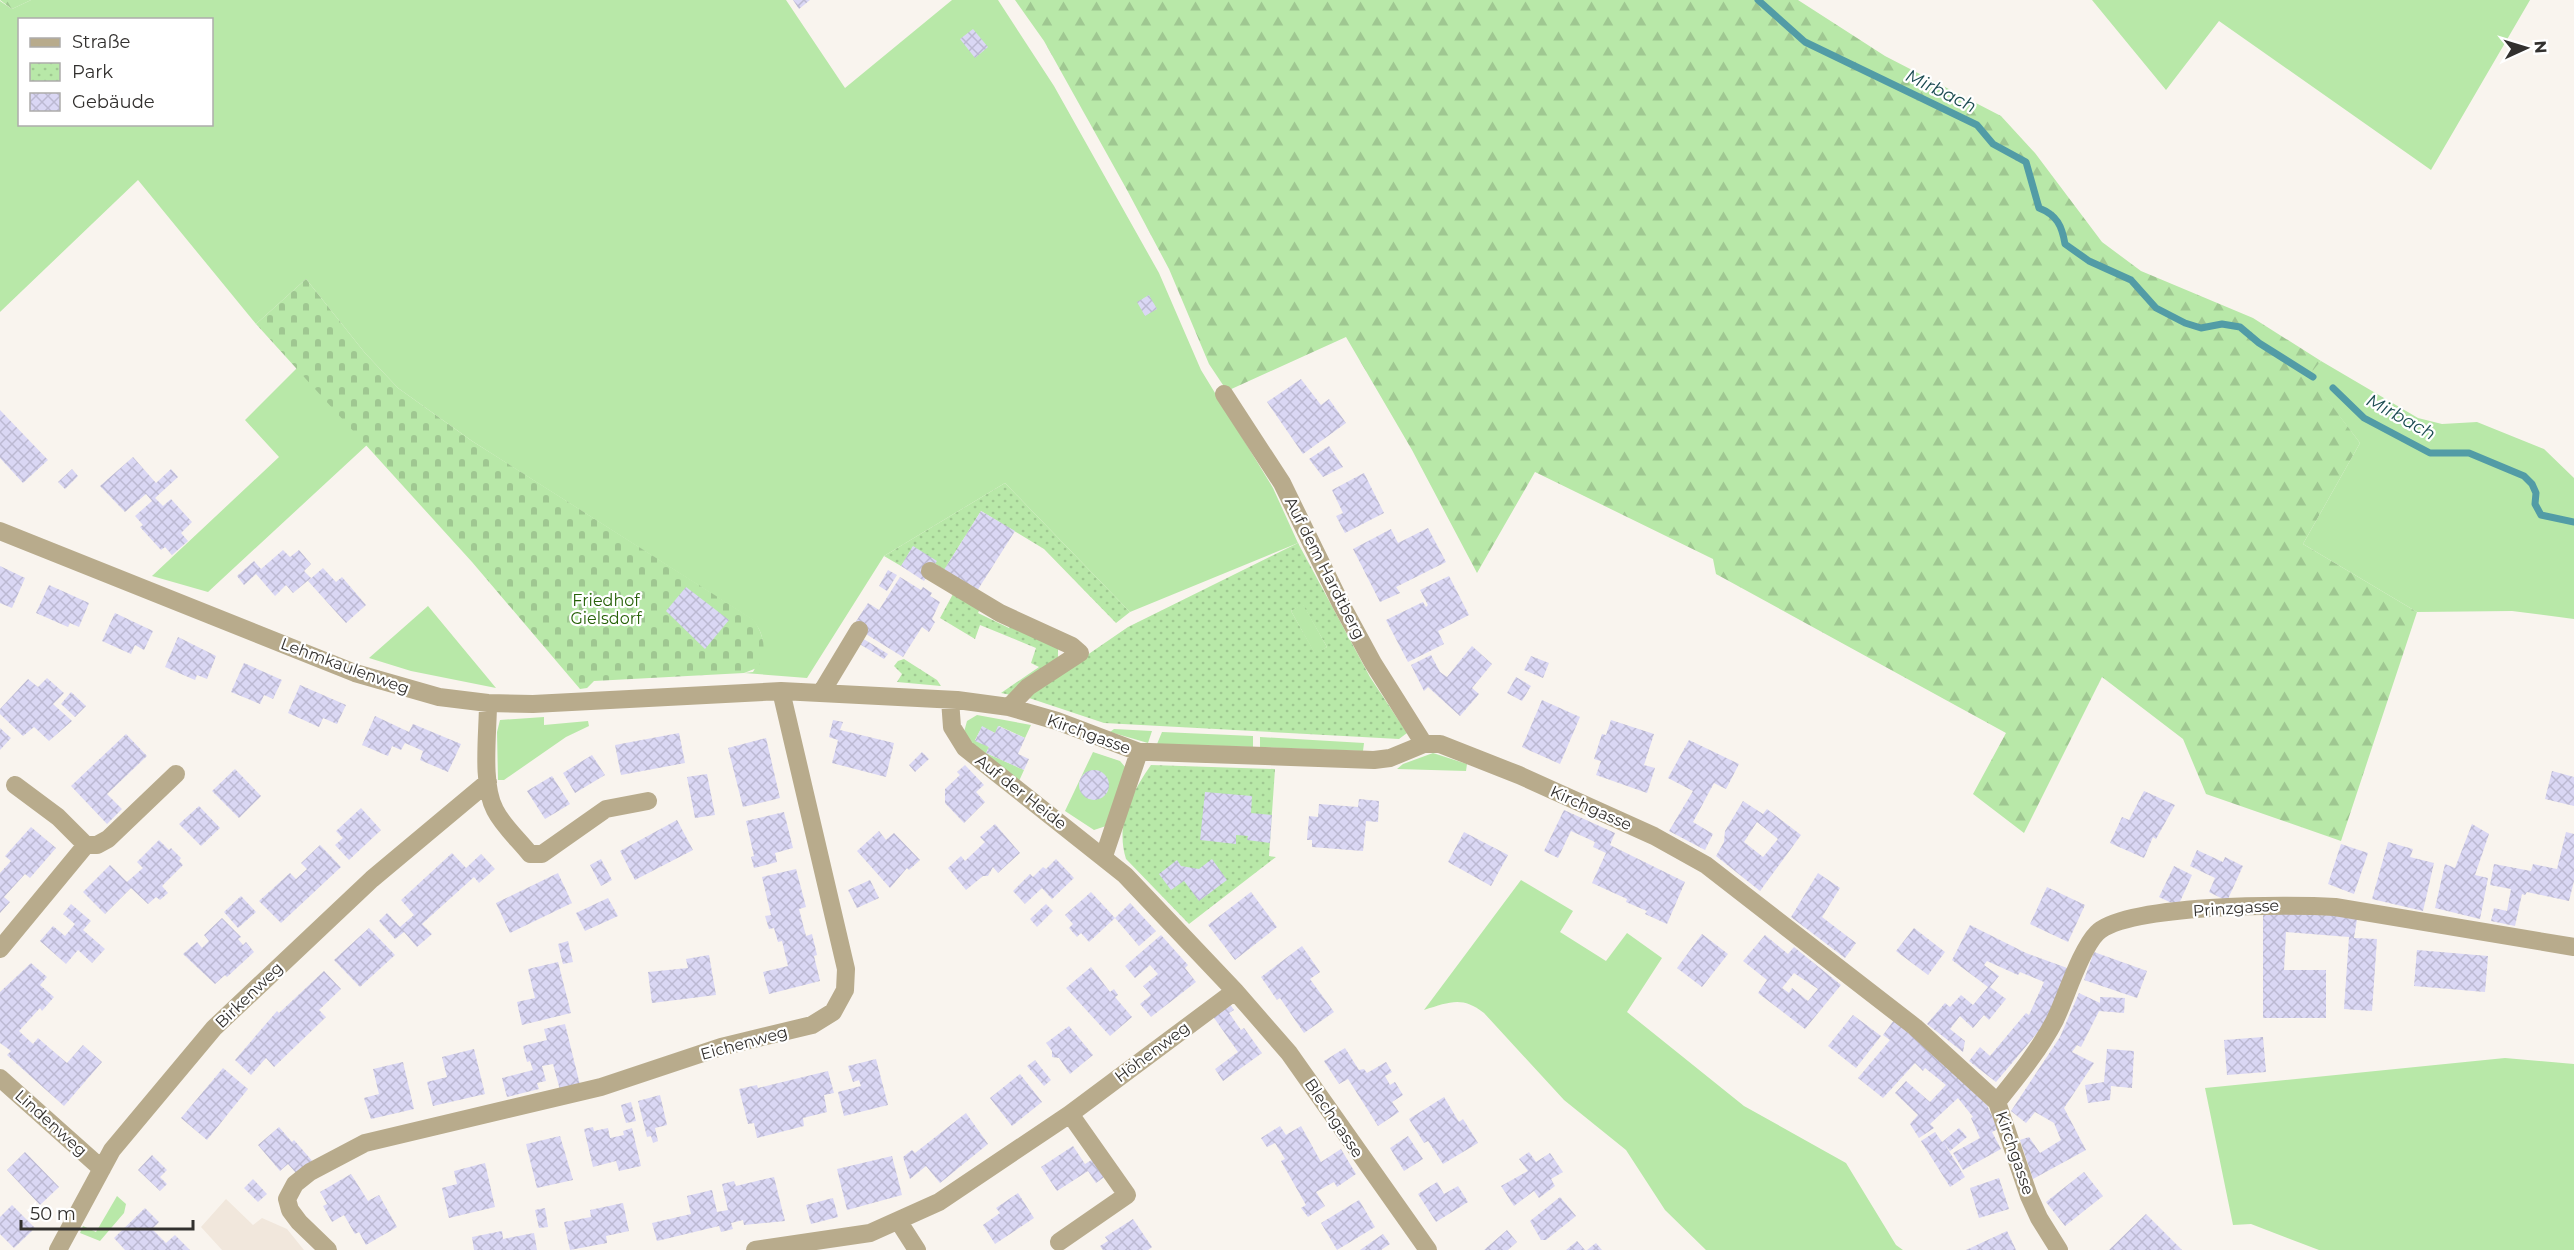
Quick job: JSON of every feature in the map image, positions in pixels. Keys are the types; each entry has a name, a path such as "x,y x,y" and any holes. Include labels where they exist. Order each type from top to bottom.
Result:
{"street":[{"name":"Auf dem Hardtberg","path":"1224,394 1282,483 1341,604 1373,663 1424,744"},
{"name":"Lehmkaulenweg","path":"0,531 355,673 429,694 488,703 533,704 781,691"},
{"path":"930,571 1000,613 1072,646 1080,653 1028,687 1009,707"},
{"path":"821,693 859,630"},
{"path":"781,691 951,700"},
{"name":"Eichenweg","path":"328,1250 295,1216 287,1199 302,1178 365,1143 601,1087 721,1047 812,1025 833,1012 845,990 846,969 781,691"},
{"name":"Kirchgasse","path":"951,700 1009,707 1057,721 1139,752 1374,760 1390,758 1424,744 1440,744 1520,775 1681,849 1706,865 1915,1027 1997,1102 2038,1218 2059,1250"},
{"name":"Auf der Heide","path":"951,700 952,727 965,748 1104,856 1140,890 1235,991"},
{"path":"488,703 488,782 491,801 499,817 530,854 542,854 606,809 648,801"},
{"path":"1104,856 1139,752"},
{"path":"15,785 58,817 86,845 97,845 108,839 176,774"},
{"name":"Birkenweg","path":"58,1250 112,1150 214,1028 372,879 488,782"},
{"path":"0,949 86,845"},
{"name":"Prinzgasse","path":"1997,1102 2054,1022 2088,945 2106,926 2121,920 2189,911 2302,905 2335,907 2574,947"},
{"name":"Höhenweg","path":"755,1250 861,1235 899,1222 939,1202 1070,1114 1235,991"},
{"name":"Blechgasse","path":"1235,991 1289,1053 1428,1250"},
{"name":"Lindenweg","path":"0,1078 102,1169"},
{"path":"1059,1242 1127,1195 1070,1114"},
{"path":"899,1222 917,1250"}],"shaded area":[{"path":"226,1199 253,1225 262,1218 287,1229 304,1250 222,1250 201,1227"}],"green space":[{"path":"0,0 31,0 12,9"},
{"path":"31,0 786,0 845,88 952,0 998,0 1054,86 1159,273 1201,370 1273,488 1298,543 1130,612 1005,483 884,556 807,678 744,673 753,672 762,652 761,633 753,620 472,441 398,388 365,353 306,279 256,324 138,180 0,312 0,1 12,9"},
{"path":"1015,0 1798,0 1885,56 2001,116 2035,153 2102,242 2141,271 2253,318 2321,361 2309,375 2360,443 2303,544 2417,612 2341,841 2206,794 2183,739 2102,677 2024,833 1973,794 2006,733 1716,574 1713,559 1535,472 1477,573 1412,450 1346,337 1227,391 1209,364 1169,269 1127,190 1044,41"},
{"path":"2092,0 2530,0 2431,170 2219,21 2166,90"},
{"name":"Friedhof Gielsdorf","path":"306,279 365,353 398,388 472,441 754,620 760,632 764,650 757,668 744,673 594,681 587,688 580,689 472,562 256,324"},
{"path":"2321,361 2418,418 2442,424 2477,422 2544,449 2574,478 2574,619 2512,611 2417,612 2303,544 2360,443 2308,375"},
{"path":"297,368 367,445 208,592 152,576 279,457 245,420"},
{"path":"1005,483 1130,612 1116,623 1044,549 981,511 944,570 913,547 901,566 884,556"},
{"path":"1298,543 1370,677 1407,733 1399,739 1104,723 1026,697 1128,627","holes":["1303,605 1327,647 1315,653 1291,611"]},
{"path":"953,594 980,609 978,613 1009,628 1011,624 1058,647 1058,658 1011,695 1001,693 1039,667 1031,663 1036,648 980,625 975,639 940,618"},
{"path":"1303,604 1327,647 1315,654 1291,611"},
{"path":"428,606 496,688 411,671 369,658"},
{"path":"904,659 937,680 941,686 897,682 902,674 894,666 898,661"},
{"path":"977,715 1031,725 1025,738 999,726 995,733 982,727 975,740 989,747 986,753 1024,770 1019,781 975,748 964,732 967,721"},
{"path":"544,717 544,725 588,721 589,726 566,737 504,780 498,780 497,732 500,720"},
{"path":"1114,729 1152,731 1148,743 1110,732"},
{"path":"1162,732 1253,736 1253,747 1157,744"},
{"path":"1260,737 1364,743 1363,751 1260,747"},
{"path":"1093,752 1120,761 1126,768 1106,826 1094,830 1065,811"},
{"path":"1433,753 1467,764 1466,771 1397,769 1403,764"},
{"path":"1151,765 1275,769 1269,856 1276,857 1189,924 1126,859 1123,833 1127,809"},
{"path":"1521,880 1573,911 1560,932 1606,961 1627,933 1662,958 1627,1012 1744,1106 1846,1163 1896,1245 1903,1250 1706,1250 1665,1210 1626,1150 1564,1100 1484,1013 1462,1002 1424,1010"},
{"path":"2505,1058 2574,1064 2574,1250 2319,1250 2251,1224 2233,1225 2205,1088"},
{"path":"117,1196 126,1204 124,1213 100,1241 80,1233 83,1226 96,1232"}],"building":[{"path":"793,0 810,0 799,9"},
{"path":"973,29 988,47 975,58 960,39"},
{"path":"1149,295 1157,309 1145,316 1137,302"},
{"path":"1301,379 1321,405 1329,399 1346,423 1303,454 1267,402"},
{"path":"0,410 48,460 23,483 0,458"},
{"path":"1329,446 1343,467 1323,477 1309,459"},
{"path":"133,457 156,483 171,469 178,477 155,498 163,506 171,499 192,522 181,533 188,541 172,555 165,547 161,550 140,527 143,525 135,516 152,501 146,494 125,512 100,486"},
{"path":"72,469 78,476 65,489 58,482"},
{"path":"1364,473 1384,513 1345,533 1336,516 1343,513 1332,490"},
{"path":"981,511 1015,531 977,591 944,570"},
{"path":"1428,528 1446,562 1396,587 1400,593 1380,602 1353,549 1391,529 1398,543"},
{"path":"913,546 937,561 924,581 901,566"},
{"path":"283,550 290,557 299,550 311,564 304,571 311,578 293,593 286,585 275,596 256,574 244,585 237,576 254,561 261,569"},
{"path":"0,566 25,578 12,608 0,603"},
{"path":"323,568 336,582 342,577 366,605 346,623 308,581"},
{"path":"888,570 897,575 887,591 879,586"},
{"path":"1449,576 1469,615 1438,631 1444,644 1408,662 1386,620 1423,602 1426,607 1428,605 1420,590"},
{"path":"900,577 921,590 923,587 932,593 930,596 940,602 932,619 935,622 929,632 922,627 903,657 853,626 868,603 879,610"},
{"path":"49,585 89,603 79,627 70,623 68,627 36,613"},
{"path":"686,587 729,620 705,649 666,611"},
{"path":"115,613 153,631 144,650 135,645 131,654 102,641"},
{"path":"178,637 216,656 207,679 197,675 195,680 165,667"},
{"path":"862,638 888,654 884,659 858,643"},
{"path":"1472,646 1492,664 1472,688 1479,694 1460,716 1428,687 1424,691 1411,665 1431,655 1440,672 1447,677"},
{"path":"1531,656 1549,663 1543,678 1524,670"},
{"path":"244,663 282,680 273,699 264,695 260,704 231,692"},
{"path":"1516,677 1531,686 1522,701 1507,693"},
{"path":"47,678 64,693 53,704 72,721 49,741 34,727 23,736 0,714 0,709 28,679 38,687"},
{"path":"300,685 346,705 337,724 323,718 319,727 288,713"},
{"path":"71,692 86,706 75,717 61,704"},
{"path":"1542,700 1580,717 1560,764 1522,747"},
{"path":"375,716 409,732 413,724 461,744 448,772 420,760 423,751 405,743 401,750 392,746 388,756 362,745"},
{"path":"833,720 843,722 840,730 894,743 886,777 832,763 838,740 829,737"},
{"path":"1611,720 1654,734 1644,765 1655,768 1647,793 1596,775 1601,761 1594,759 1602,734 1606,735"},
{"path":"982,726 995,733 998,726 1025,738 1018,754 1029,759 1024,770 986,753 989,747 975,741"},
{"path":"0,728 11,738 0,750"},
{"path":"679,733 685,763 621,775 615,745"},
{"path":"126,734 147,756 107,794 122,809 107,824 71,786"},
{"path":"766,738 780,798 743,807 728,748"},
{"path":"1689,740 1739,764 1726,789 1714,783 1693,822 1713,834 1705,850 1669,831 1693,791 1668,778"},
{"path":"922,752 929,759 915,772 909,765"},
{"path":"592,755 605,775 575,793 563,773"},
{"path":"965,765 984,785 976,792 985,802 964,823 945,803 945,789 960,775 957,772"},
{"path":"235,769 261,796 239,818 212,791"},
{"path":"1094,770 1105,774 1109,785 1105,796 1094,800 1083,796 1079,785 1083,774"},
{"path":"2552,771 2574,777 2574,806 2545,799"},
{"path":"707,774 715,815 695,818 687,777"},
{"path":"552,776 570,804 545,819 527,791"},
{"path":"2144,791 2175,805 2156,839 2153,837 2144,858 2110,843 2122,817 2129,820"},
{"path":"1205,792 1252,796 1251,813 1272,815 1270,843 1247,840 1248,836 1236,835 1236,844 1200,840"},
{"path":"1359,799 1379,801 1378,822 1366,821 1363,851 1312,847 1312,840 1307,840 1309,816 1318,817 1319,804 1358,807"},
{"path":"1743,801 1763,814 1767,809 1801,835 1760,891 1716,856 1724,842 1725,831","holes":["1757,822 1778,839 1763,857 1744,842"]},
{"path":"199,806 220,828 201,846 179,824"},
{"path":"361,808 381,830 349,860 335,845 343,838 336,831"},
{"path":"1564,810 1615,833 1610,845 1685,882 1667,924 1645,914 1647,911 1626,902 1627,899 1592,883 1606,853 1593,847 1595,842 1571,831 1558,858 1544,851"},
{"path":"784,812 793,848 775,853 777,862 754,868 751,857 754,856 746,821"},
{"path":"677,820 693,850 635,880 620,851"},
{"path":"995,824 1020,853 998,873 993,867 988,876 983,876 966,890 948,868 961,856 965,861 985,842 980,837"},
{"path":"2472,824 2489,834 2475,875 2488,878 2480,919 2435,908 2445,864 2455,868"},
{"path":"31,827 56,848 30,878 25,874 4,897 10,902 0,913 0,873 11,861 5,856"},
{"path":"879,831 886,840 894,833 920,860 909,870 907,868 890,888 857,851"},
{"path":"1464,832 1508,855 1491,886 1448,862"},
{"path":"2566,832 2574,834 2574,881 2569,901 2527,892 2525,895 2522,894 2515,926 2491,921 2494,908 2507,911 2511,889 2490,885 2494,864 2531,871 2533,864 2557,869"},
{"path":"159,840 181,858 179,861 183,865 162,886 168,893 160,900 156,897 148,904 131,888 105,914 83,892 110,865 127,882 143,868 137,862"},
{"path":"2388,842 2413,849 2410,857 2434,863 2423,911 2372,899"},
{"path":"2341,844 2368,853 2354,894 2328,884"},
{"path":"320,845 341,867 281,923 259,901 290,873 296,879 307,869 301,863"},
{"path":"2197,850 2223,862 2225,857 2243,866 2227,901 2209,892 2215,878 2190,866"},
{"path":"452,853 466,868 481,854 495,869 479,883 474,877 422,924 432,934 417,947 404,932 395,939 379,921 387,913 400,927 414,915 401,900"},
{"path":"601,859 612,880 601,886 590,865"},
{"path":"1056,859 1074,878 1052,899 1042,888 1025,904 1013,891 1030,874 1033,877"},
{"path":"1212,859 1227,880 1199,901 1184,881 1171,890 1159,874 1177,860 1181,866 1199,869"},
{"path":"2174,866 2192,875 2178,906 2159,897"},
{"path":"796,869 806,907 799,909 806,936 812,934 820,981 769,994 763,972 788,966 782,941 778,942 774,928 769,929 765,916 771,915 762,877"},
{"path":"558,873 572,903 510,933 496,903"},
{"path":"1818,873 1840,888 1822,917 1856,943 1845,958 1791,917"},
{"path":"870,880 879,898 857,908 848,890"},
{"path":"2047,887 2085,905 2068,942 2030,924"},
{"path":"1091,892 1115,918 1089,942 1081,933 1077,937 1069,928 1073,924 1065,915"},
{"path":"1251,892 1277,927 1235,960 1208,925"},
{"path":"241,896 256,912 238,928 224,912"},
{"path":"608,898 618,916 585,931 576,913"},
{"path":"1130,903 1156,931 1139,946 1115,918"},
{"path":"71,904 91,921 83,930 105,949 92,963 78,950 66,964 40,941 53,926 65,936 75,924 63,914"},
{"path":"1046,904 1053,911 1037,927 1030,919"},
{"path":"2263,913 2333,915 2357,919 2354,938 2377,939 2372,1011 2344,1009 2349,937 2286,932 2284,970 2326,970 2326,1018 2263,1018"},
{"path":"222,918 241,937 238,939 243,945 246,942 254,952 227,977 225,975 215,984 183,954 197,942 202,948 209,941 204,935"},
{"path":"1970,925 2026,953 2070,969 2043,1026 1996,1082 1969,1061 1980,1047 1990,1056 2026,1013 2029,1015 2044,982 2020,972 2018,975 1987,961 1984,965 1999,976 1990,987 2006,999 1989,1020 1984,1015 1973,1028 1960,1016 1950,1029 1965,1041 1963,1052 1927,1024 1945,1003 1950,1007 1961,995 1973,1005 1988,987 1952,960"},
{"path":"369,928 395,955 360,987 334,960"},
{"path":"1914,928 1945,952 1928,975 1896,951"},
{"path":"1702,934 1728,954 1702,987 1677,968"},
{"path":"1161,935 1188,965 1185,968 1196,982 1151,1017 1140,1004 1151,995 1143,986 1158,974 1150,965 1135,978 1125,966"},
{"path":"1765,935 1788,954 1794,947 1841,985 1805,1029 1758,993 1767,980 1743,961","holes":["1794,973 1818,989 1808,1001 1792,988 1789,993 1782,988"]},
{"path":"568,941 573,962 563,964 558,944"},
{"path":"1302,946 1320,972 1310,979 1334,1012 1304,1033 1280,998 1277,1000 1261,977"},
{"path":"2417,950 2488,956 2485,992 2414,986"},
{"path":"2094,952 2147,971 2137,998 2084,980"},
{"path":"709,955 716,995 652,1003 648,972 688,968 686,959"},
{"path":"558,962 571,1013 522,1025 517,1002 535,998 528,969"},
{"path":"31,963 47,977 40,985 54,997 42,1011 40,1008 19,1031 33,1044 38,1038 67,1063 83,1045 102,1062 64,1106 7,1055 11,1051 0,1043 0,992"},
{"path":"1091,967 1110,992 1114,989 1118,995 1115,997 1132,1017 1110,1036 1066,988"},
{"path":"324,971 341,989 319,1010 326,1017 274,1067 266,1058 251,1075 235,1060 277,1011 279,1013"},
{"path":"2079,993 2100,1003 2100,997 2125,998 2124,1013 2099,1011 2081,1047 2077,1045 2072,1052 2094,1063 2064,1108 2086,1150 2033,1179 2020,1140 2029,1137 2040,1153 2061,1140 2054,1123 2035,1112 2026,1123 2011,1111 2060,1037"},
{"path":"1229,1003 1234,1010 1229,1013 1241,1030 1244,1028 1262,1053 1223,1081 1215,1069 1238,1052 1212,1015"},
{"path":"1853,1015 1881,1036 1856,1068 1828,1046"},
{"path":"1894,1020 1917,1037 1987,1105 1998,1129 1992,1132 2001,1149 1963,1170 1953,1153 1980,1138 1971,1118 1973,1117 1958,1098 1930,1124 1934,1128 1919,1138 1910,1124 1918,1115 1895,1093 1906,1081 1930,1102 1946,1085 1925,1068 1923,1071 1915,1063 1883,1098 1858,1078 1890,1040 1883,1035"},
{"path":"565,1024 580,1085 560,1090 553,1064 542,1066 546,1081 537,1083 539,1089 507,1097 502,1078 533,1070 530,1061 527,1062 523,1046 547,1040 544,1029"},
{"path":"1069,1026 1093,1055 1070,1074 1059,1058 1052,1057 1052,1051 1046,1043"},
{"path":"2263,1037 2266,1072 2227,1075 2224,1040"},
{"path":"1345,1048 1359,1070 1364,1069 1367,1073 1386,1062 1392,1072 1385,1076 1390,1085 1395,1082 1403,1095 1392,1102 1399,1112 1378,1126 1348,1079 1339,1084 1324,1061"},
{"path":"474,1049 485,1094 433,1106 427,1082 447,1077 442,1057"},
{"path":"2107,1049 2134,1051 2132,1088 2111,1086 2110,1100 2088,1103 2085,1085 2104,1082"},
{"path":"876,1059 888,1105 844,1116 838,1092 861,1086 859,1080 853,1082 848,1066"},
{"path":"1035,1060 1051,1080 1044,1086 1027,1066"},
{"path":"403,1062 414,1109 371,1119 364,1098 379,1094 373,1069"},
{"path":"223,1068 248,1089 207,1140 181,1118"},
{"path":"828,1071 834,1093 824,1095 827,1112 803,1118 804,1126 757,1138 754,1123 748,1124 739,1089 757,1085 758,1088"},
{"path":"1020,1074 1042,1102 1012,1126 990,1098"},
{"path":"660,1095 667,1125 655,1128 658,1141 653,1143 651,1136 647,1137 638,1101"},
{"path":"1444,1097 1459,1122 1463,1119 1478,1143 1443,1164 1428,1141 1424,1143 1409,1119"},
{"path":"631,1102 636,1121 626,1123 621,1105"},
{"path":"966,1113 988,1144 940,1183 926,1166 910,1179 903,1157 912,1150 915,1153"},
{"path":"1280,1126 1286,1135 1301,1126 1321,1162 1341,1149 1356,1174 1337,1187 1334,1182 1316,1192 1325,1206 1308,1217 1301,1208 1306,1205 1281,1161 1285,1159 1275,1143 1267,1147 1261,1138"},
{"path":"279,1127 314,1163 296,1173 288,1164 280,1171 258,1145"},
{"path":"593,1127 594,1131 608,1128 610,1138 624,1135 623,1131 632,1128 641,1166 619,1171 616,1161 593,1167 584,1129"},
{"path":"1959,1128 1967,1137 1950,1151 1944,1143 1965,1177 1950,1187 1921,1141 1935,1132 1942,1142"},
{"path":"560,1136 573,1180 537,1188 526,1144"},
{"path":"1408,1136 1423,1159 1404,1171 1390,1148"},
{"path":"1073,1146 1085,1164 1095,1158 1107,1175 1096,1183 1088,1171 1057,1191 1041,1167"},
{"path":"25,1152 59,1187 40,1205 7,1170"},
{"path":"1529,1152 1536,1162 1550,1153 1563,1172 1551,1179 1555,1186 1539,1198 1534,1191 1514,1206 1501,1186 1528,1171 1519,1159"},
{"path":"152,1155 167,1170 160,1177 167,1184 160,1191 138,1170"},
{"path":"892,1156 902,1195 847,1210 837,1169"},
{"path":"485,1163 495,1207 449,1218 442,1188 457,1184 454,1171"},
{"path":"2084,1172 2103,1196 2065,1226 2046,1202"},
{"path":"351,1174 368,1201 379,1195 397,1227 366,1245 359,1232 355,1234 344,1215 332,1222 323,1206 327,1204 320,1192"},
{"path":"774,1177 785,1221 744,1225 743,1220 731,1223 733,1229 721,1232 719,1226 657,1241 652,1223 691,1214 687,1196 712,1190 717,1212 728,1210 722,1184 734,1181 736,1186"},
{"path":"1999,1178 2009,1209 1979,1218 1970,1188"},
{"path":"253,1179 267,1194 258,1202 244,1188"},
{"path":"1437,1182 1444,1194 1458,1186 1468,1202 1436,1222 1418,1194"},
{"path":"1018,1193 1034,1218 995,1244 983,1225 1000,1213 996,1208"},
{"path":"1560,1197 1576,1216 1546,1240 1541,1240 1530,1221"},
{"path":"833,1198 838,1217 811,1224 806,1205"},
{"path":"1359,1200 1375,1227 1337,1250 1321,1223"},
{"path":"623,1203 629,1231 606,1236 607,1243 570,1250 564,1222 591,1217 590,1210"},
{"path":"12,1205 35,1228 14,1248 0,1234 0,1217"},
{"path":"145,1208 159,1222 152,1229 166,1243 175,1235 190,1250 125,1250 114,1238"},
{"path":"545,1208 548,1227 539,1228 535,1210"},
{"path":"2146,1214 2182,1250 2109,1250"},
{"path":"1133,1219 1152,1247 1148,1250 1103,1250 1100,1246 1108,1241 1105,1237"},
{"path":"1507,1230 1517,1242 1508,1250 1484,1250"},
{"path":"502,1231 503,1239 534,1233 537,1250 474,1250 472,1237"},
{"path":"2007,1231 2016,1250 1966,1250"},
{"path":"1383,1234 1390,1244 1381,1250 1360,1250"},
{"path":"1577,1241 1585,1250 1566,1250"},
{"path":"1596,1243 1602,1250 1587,1250"}],"waterway":[{"name":"Mirbach","path":"1758,0 1805,42 1977,125 1993,144 2026,162 2039,208 2058,222 2065,244 2089,261 2131,280 2156,308 2185,323 2201,328 2222,324 2240,327 2259,343 2313,377"},
{"name":"Mirbach","path":"2333,388 2364,418 2430,453 2469,453 2524,476 2532,484 2536,493 2535,504 2541,515 2574,522"}]}
